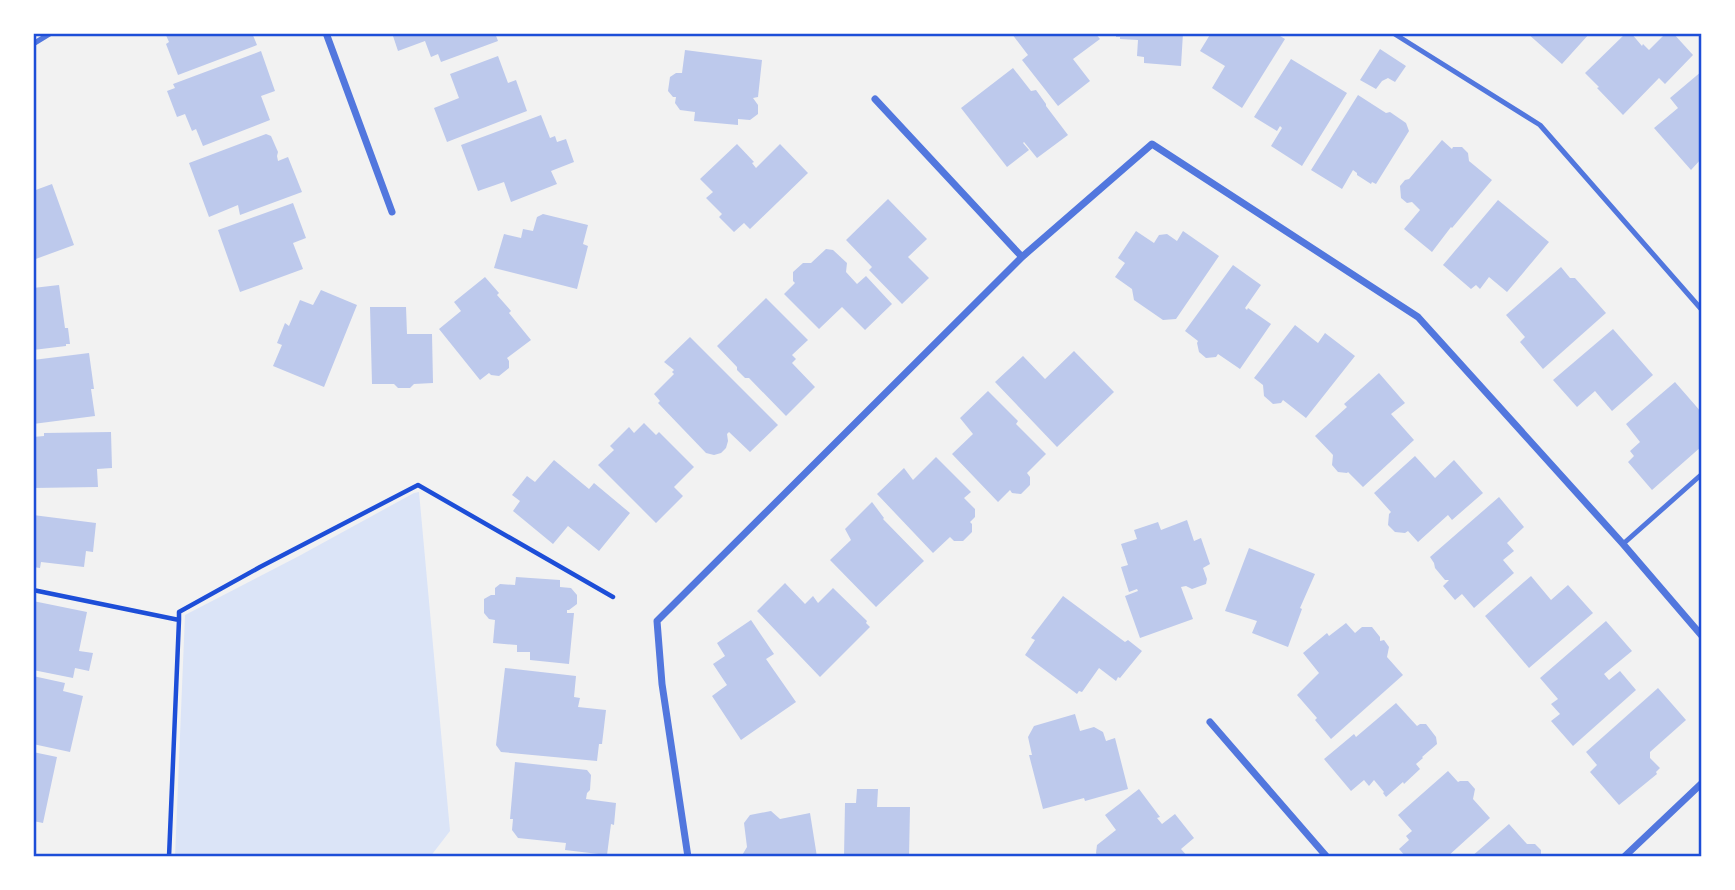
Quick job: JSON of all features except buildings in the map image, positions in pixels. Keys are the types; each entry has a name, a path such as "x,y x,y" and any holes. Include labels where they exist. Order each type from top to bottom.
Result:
{"street":[{"path":"327,33 392,212"},
{"path":"875,99 1022,257"},
{"path":"688,857 662,684 657,621 1022,257 1153,144 1418,317 1623,544 1702,636"},
{"path":"1210,722 1327,857"},
{"path":"1624,857 1702,783"}],"lane":[{"path":"33,44 51,33"},
{"path":"1393,33 1540,125 1702,310"},
{"path":"1623,544 1702,474"}],"path":[{"path":"169,857 179,612 418,485 613,597"},
{"path":"33,590 179,620"}],"shaded area":[{"path":"419,492 450,831 430,857 175,857 185,615"}]}
